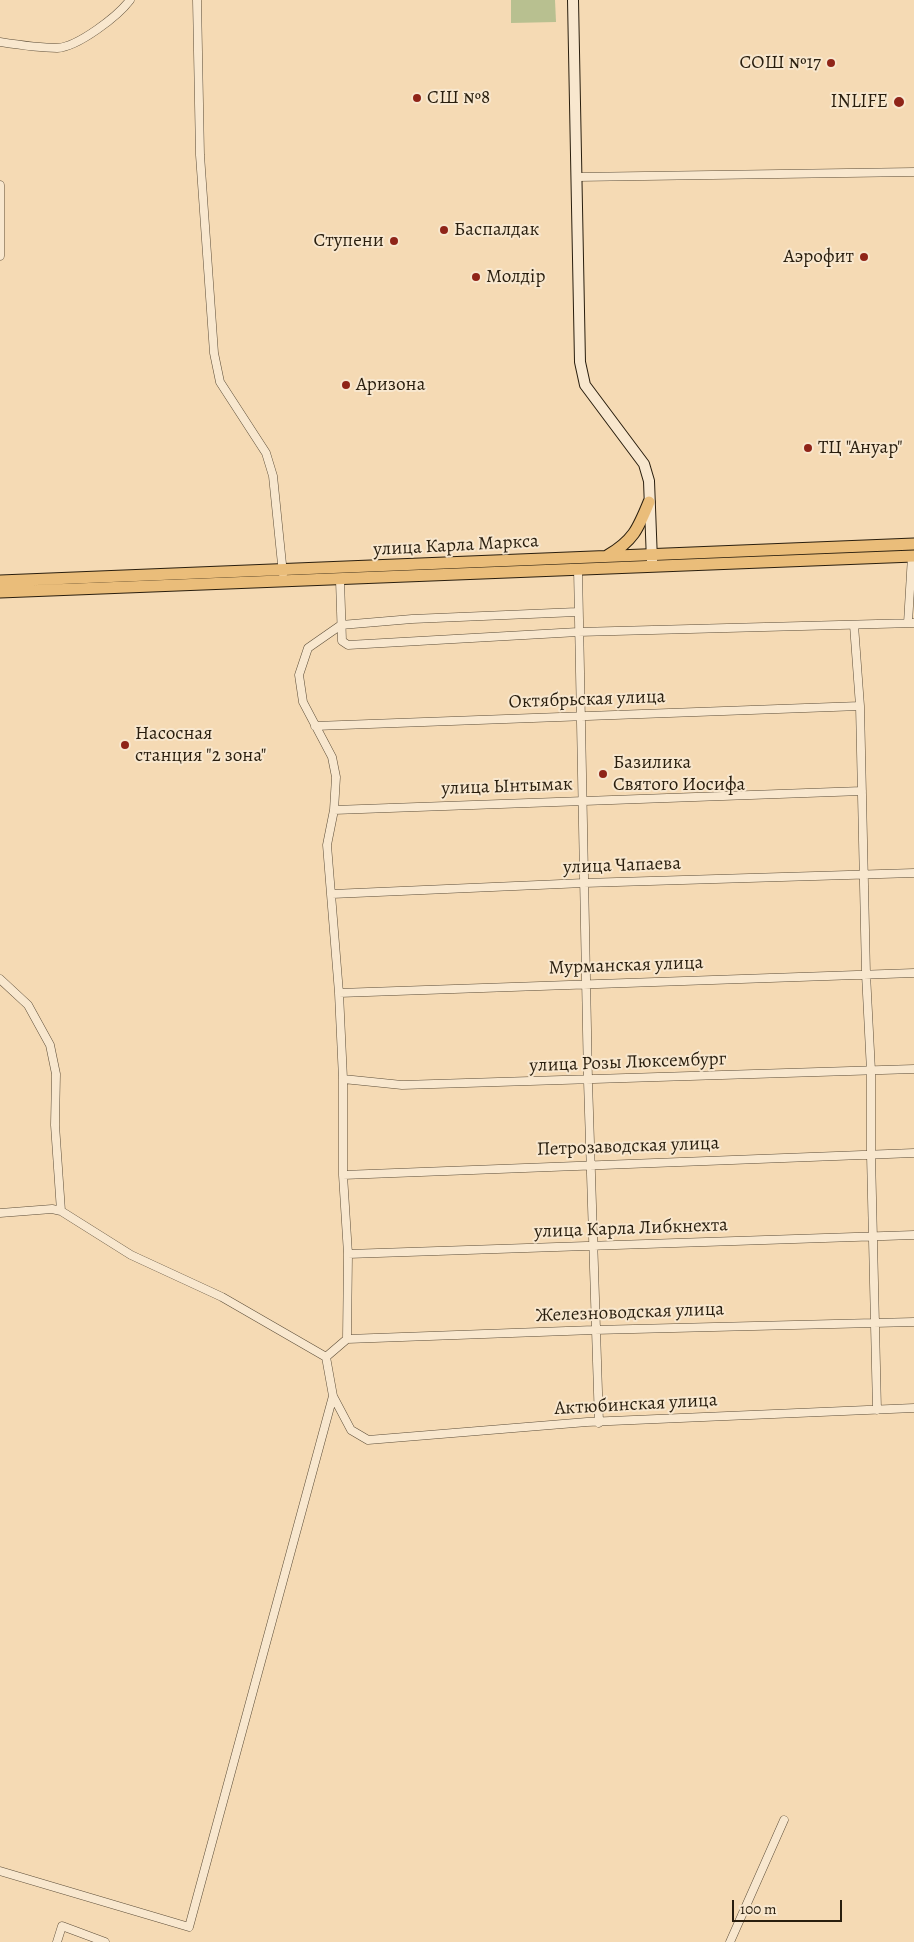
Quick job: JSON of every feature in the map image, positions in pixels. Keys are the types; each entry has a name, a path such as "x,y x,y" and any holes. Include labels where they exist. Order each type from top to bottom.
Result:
{"main road":[{"path":"605,557 626,543 638,531 649,502"},
{"name":"улица Карла Маркса","path":"0,581 92,575 284,576 340,580 652,567 913,552"},
{"name":"улица Карла Маркса","path":"0,592 605,557 913,552"}],"street":[{"path":"0,42 60,48 79,40 122,12 130,0"},
{"path":"197,0 200,155 214,352 220,382 266,453 273,476 284,576"},
{"path":"573,0 580,362 585,385 644,464 648,480 652,567"},
{"path":"577,177 914,172"},
{"path":"0,185 0,256"},
{"path":"340,580 342,641 348,646 578,632 911,623 913,552"},
{"path":"578,569 577,612 594,1330 599,1422"},
{"path":"326,1357 346,1339 348,1254 343,1175 343,1079 339,993 327,845 334,810 336,777 332,757 303,702 298,675 308,648 341,625 412,619 577,612"},
{"path":"854,625 860,706 866,974 871,1071 870,1155 877,1410"},
{"name":"Октябрьская улица","path":"315,726 860,706"},
{"name":"улица Ынтымак","path":"334,810 862,791"},
{"name":"улица Чапаева","path":"332,894 584,883 914,873"},
{"name":"Мурманская улица","path":"339,993 914,973"},
{"path":"0,979 28,1005 50,1045 56,1074 54,1125 61,1211"},
{"name":"улица Розы Люксембург","path":"343,1079 402,1085 914,1069"},
{"name":"Петрозаводская улица","path":"343,1175 914,1153"},
{"path":"0,1213 61,1211 131,1255 222,1296 326,1357 333,1396 189,1927 0,1871"},
{"name":"улица Карла Либкнехта","path":"348,1254 914,1235"},
{"name":"Железноводская улица","path":"346,1339 594,1330 914,1322"},
{"name":"Актюбинская улица","path":"333,1396 351,1430 368,1440 599,1422 914,1408"},
{"path":"730,1942 784,1820"},
{"path":"56,1942 62,1926 105,1942"}],"green space":[{"path":"511,0 555,0 556,22 511,23"}],"place":[{"name":"СОШ №17","path":"831,63"},
{"name":"СШ №8","path":"417,98"},
{"name":"INLIFE","path":"899,102"},
{"name":"Баспалдак","path":"444,230"},
{"name":"Ступени","path":"394,241"},
{"name":"Аэрофит","path":"864,257"},
{"name":"Молдiр","path":"476,277"},
{"name":"Аризона","path":"346,385"},
{"name":"ТЦ \"Ануар\"","path":"808,448"},
{"name":"Насосная станция \"2 зона\"","path":"125,745"},
{"name":"Базилика Святого Иосифа","path":"603,774"}]}
